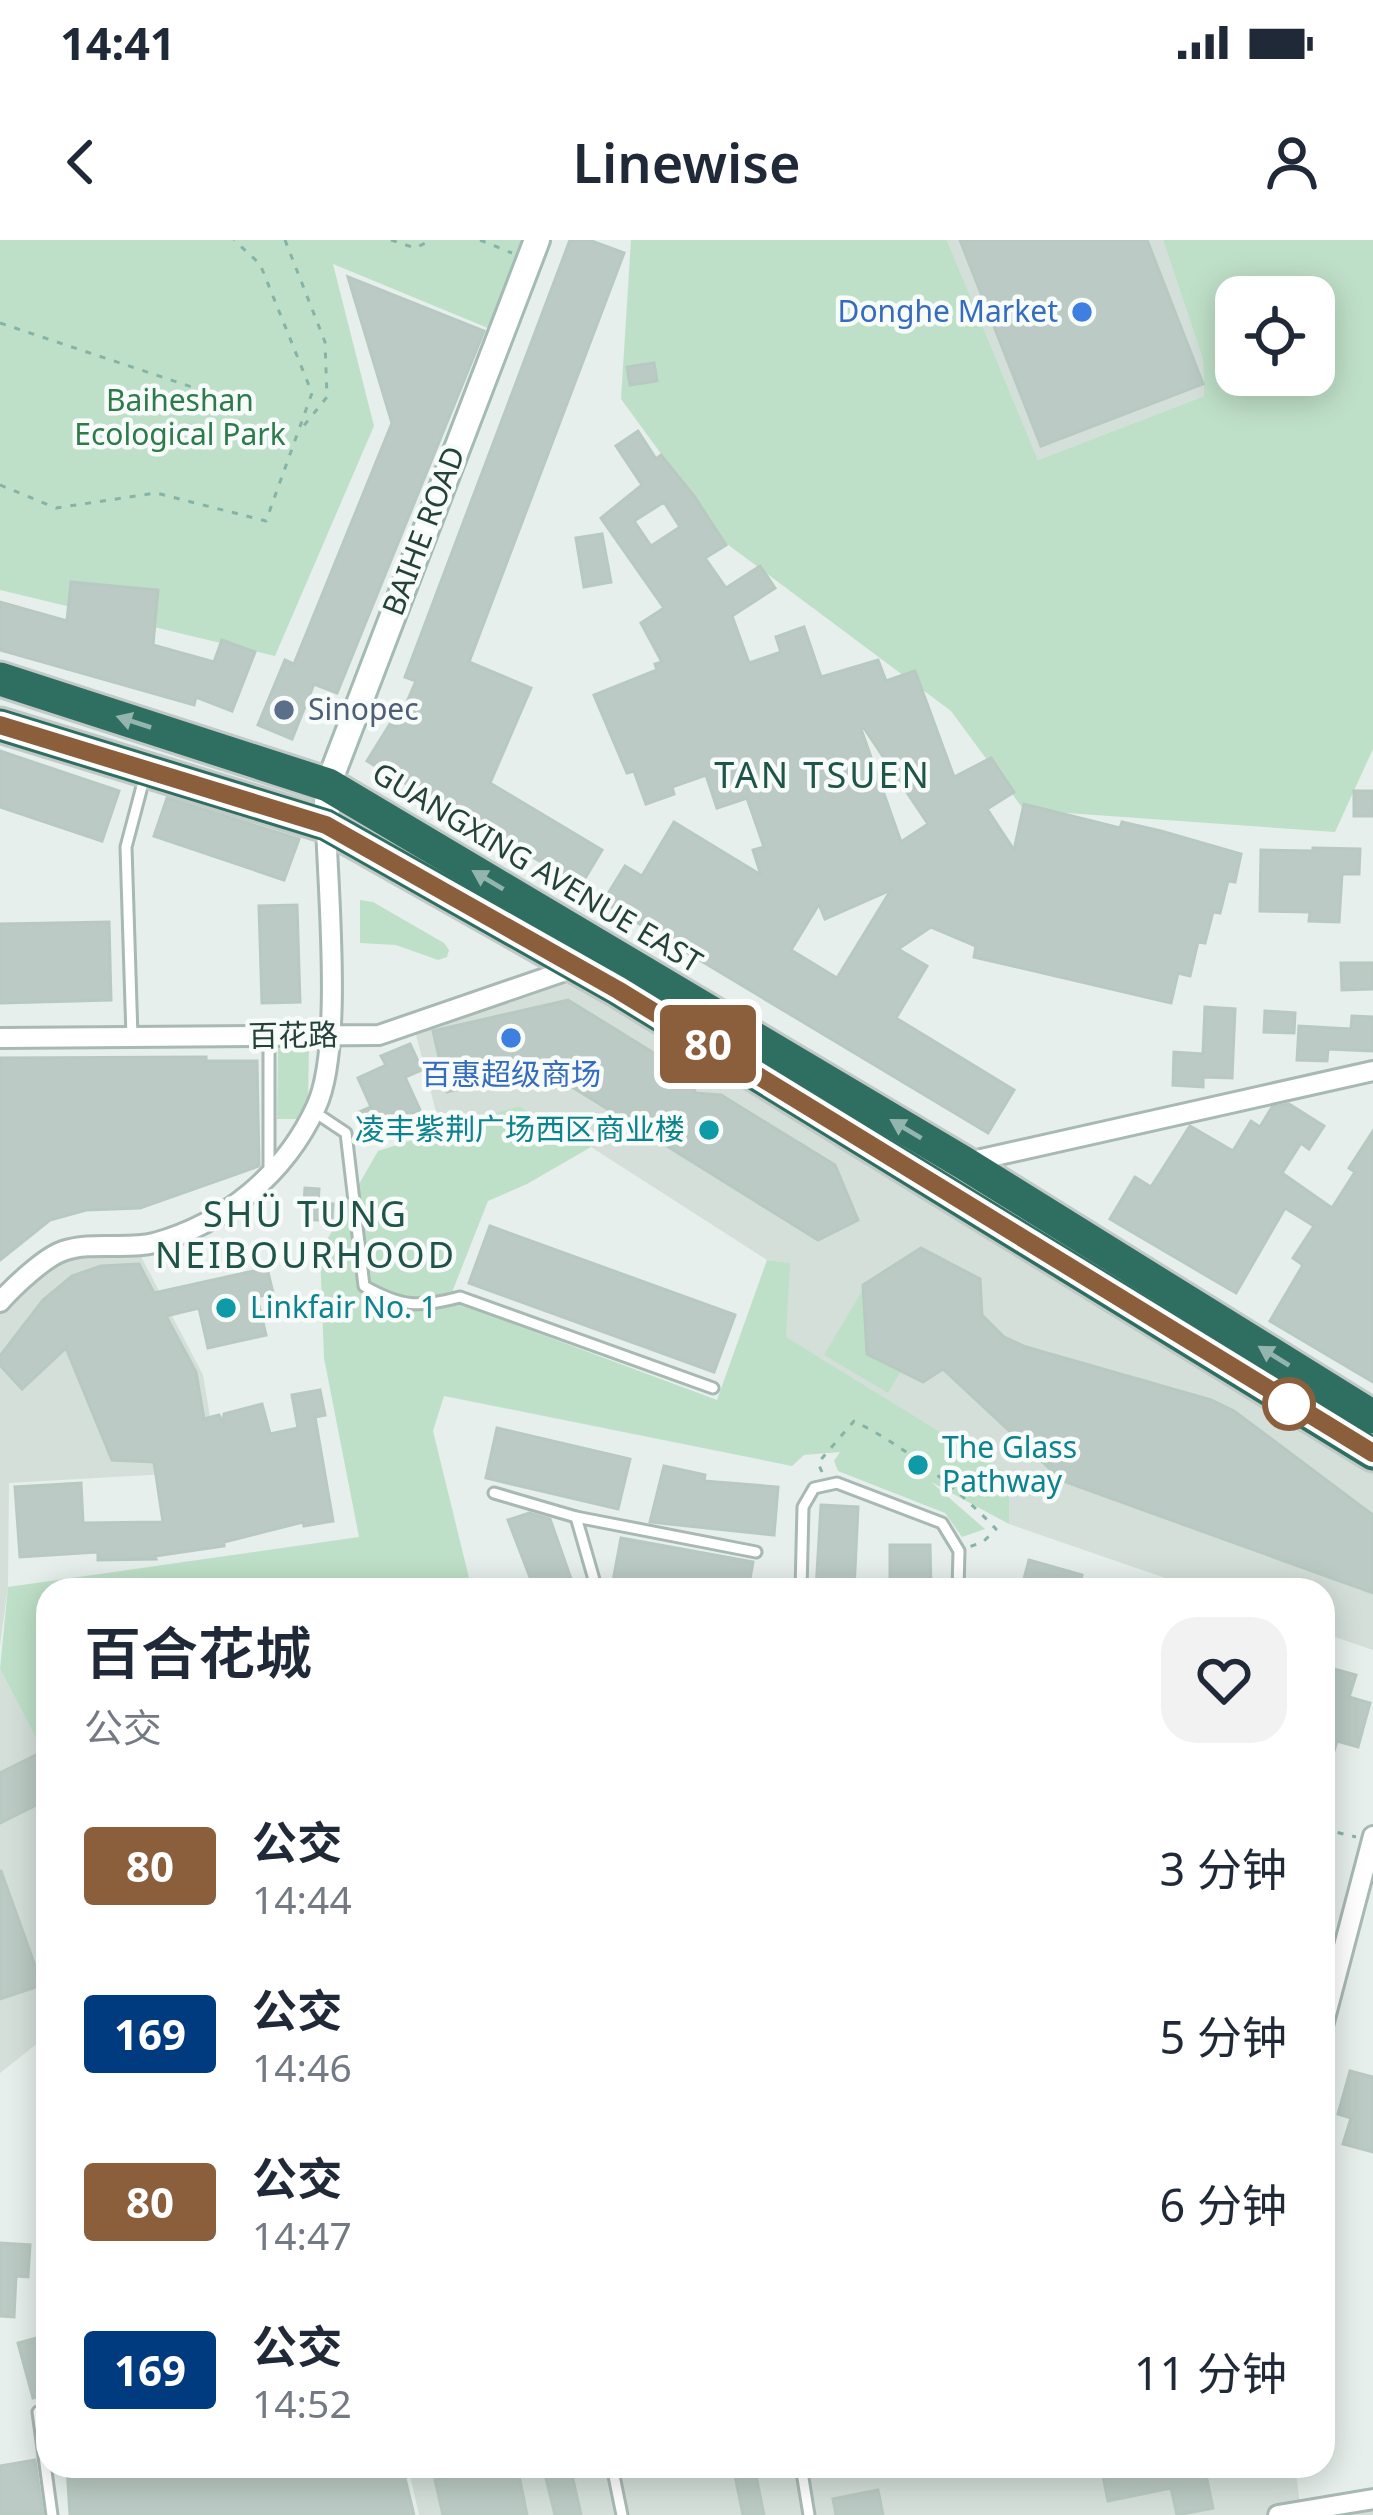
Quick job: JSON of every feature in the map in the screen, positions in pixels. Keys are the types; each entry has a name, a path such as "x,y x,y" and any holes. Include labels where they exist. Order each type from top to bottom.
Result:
{"highway":[{"name":"GUANGXING AVENUE EAST","path":"0,680 328,785 964,1163 1373,1418"},
{"path":"0,725 326,825 898,1160 1373,1454"}],"street":[{"name":"BAIHE ROAD","path":"326,825 328,785 533,250"},
{"path":"0,1302 63,1251 152,1244 208,1223 269,1181 314,1112 330,1035 326,825"},
{"name":"百花路","path":"0,1038 379,1035 574,968"},
{"path":"964,1163 1373,1071"},
{"path":"1335,1980 1372,1839"},
{"path":"1278,2515 1373,2499"}],"lane":[{"path":"132,1037 126,847 146,770"},
{"path":"269,1036 269,1181"},
{"path":"314,1112 346,1133 364,1286 386,1298 423,1307 460,1297 713,1388"},
{"path":"801,1578 803,1507 814,1488 837,1483 942,1522 958,1551 958,1578"},
{"path":"494,1493 576,1517 756,1552"},
{"path":"576,1517 594,1578"},
{"path":"47,2478 52,2515"},
{"path":"615,2478 622,2515"},
{"path":"803,2478 809,2515"}],"path":[{"path":"0,485 56,508 156,493 266,521 312,393 260,264 234,240"},
{"path":"285,240 326,342 328,397 298,434"},
{"path":"391,240 415,248 432,240"},
{"path":"480,240 533,250"},
{"path":"0,322 240,403"},
{"path":"827,1485 818,1463 854,1420 936,1476 996,1529 983,1542 958,1551"},
{"path":"1335,1831 1372,1839"}],"shaded area":[{"name":"Donghe Market","path":"947,240 1163,240 1203,360 1204,396 1038,460"},
{"path":"574,968 1373,1454 1373,1650 1335,1637 1335,1578 1165,1578 1009,1524 1010,1475 785,1337 789,1263 767,1260 519,1106 441,1131 413,1023"},
{"path":"135,1245 203,1375 219,1471 9,1483 8,1587 0,1645 0,1302 63,1251"},
{"path":"0,1669 36,1738 36,2044 0,2073"},
{"path":"411,2478 1297,2478 1301,2511 1373,2499 1373,2515 419,2515"}],"green space":[{"name":"Baiheshan Ecological Park","path":"0,240 537,240 500,333 333,264 374,426 275,656 0,590"},
{"path":"631,240 947,240 1038,460 1204,396 1203,360 1163,240 1373,240 1373,749 1335,832 1024,810 951,711 727,544 621,399"},
{"path":"360,900 373,902 444,943 447,957 438,960 396,945 360,943"},
{"path":"278,1047 309,1047 308,1101 298,1119 277,1119"},
{"path":"519,1106 591,1147 488,1201 449,1300 717,1400 767,1260 790,1263 786,1337 1010,1475 1009,1524 931,1482 985,1529 962,1537 945,1513 838,1471 834,1461 840,1452 804,1455 792,1466 444,1396 433,1431 469,1578 71,1578 359,1537 324,1358 320,1252 378,1151"},
{"path":"865,1286 929,1324 888,1393 824,1355"},
{"path":"36,1583 36,1738 0,1669 8,1587"}],"building":[{"path":"570,240 589,240 624,253 469,662 531,688 490,783 602,850 581,885 367,761 390,724 396,727 416,681 405,677"},
{"name":"Donghe Market","path":"960,240 1147,240 1203,384 1041,446"},
{"path":"348,277 484,331 337,693 314,684 292,739 258,725 285,660 294,664 392,423"},
{"path":"654,363 657,381 630,385 627,367"},
{"path":"638,431 656,459 661,455 694,496 726,545 705,558 726,588 760,566 775,588 732,616 749,663 781,652 776,637 804,627 821,677 878,660 886,681 915,671 954,777 991,758 1014,792 987,809 1014,850 1024,804 1120,828 1122,822 1241,854 1235,882 1228,881 1220,913 1213,912 1205,943 1198,942 1190,976 1178,973 1171,1003 974,957 976,946 931,927 898,949 927,966 896,1018 1014,1090 988,1133 603,902 625,866 642,876 674,822 761,875 753,850 764,847 747,798 717,808 706,775 672,787 674,794 646,804 634,771 627,773 594,695 657,670 655,664 662,662 641,623 664,608 601,518 642,485 616,446","holes":["664,502 680,527 651,546 634,521","861,729 928,824 901,842","891,890 837,978 791,950 819,904 825,919"]},
{"path":"602,534 611,582 584,587 576,538"},
{"path":"71,582 158,590 153,645 214,662 222,640 255,652 232,711 196,697 194,705 0,650 0,602 67,621"},
{"path":"0,751 119,791 102,841 0,807"},
{"path":"1354,791 1373,791 1373,816 1354,816"},
{"path":"167,798 299,839 284,880 154,836"},
{"path":"1360,849 1359,874 1342,874 1339,922 1309,921 1310,912 1260,911 1261,850"},
{"path":"297,905 300,1002 262,1003 259,906"},
{"path":"109,922 111,1000 0,1003 0,924"},
{"path":"1341,963 1373,963 1373,989 1342,990"},
{"name":"凌丰紫荆广场西区商业楼","path":"568,1000 683,1071 696,1093 721,1095 835,1165 858,1220 818,1240 545,1070 447,1092 433,1031"},
{"path":"1205,1007 1235,1009 1232,1078 1203,1077 1203,1087 1173,1085 1174,1052 1203,1054"},
{"path":"1265,1011 1295,1013 1294,1033 1264,1032"},
{"path":"1352,1016 1373,1017 1373,1051 1328,1049 1327,1061 1297,1060 1299,1026 1351,1029"},
{"path":"410,1044 422,1070 405,1077 420,1110 367,1132 359,1112 371,1107 358,1078 386,1065 381,1056"},
{"path":"206,1057 206,1061 257,1061 259,1166 140,1208 86,1210 50,1220 0,1260 0,1058"},
{"path":"1289,1104 1324,1126 1309,1149 1301,1143 1282,1173 1332,1208 1355,1172 1349,1168 1373,1131 1373,1382 1270,1321 1303,1265 1293,1258 1314,1226 1285,1208 1236,1293 1110,1219 1135,1177 1151,1187 1190,1126 1233,1151 1251,1121 1260,1127 1272,1107"},
{"path":"305,1188 319,1189 318,1203 333,1204 332,1221 303,1219"},
{"path":"490,1226 735,1315 714,1372 469,1283"},
{"path":"921,1248 980,1279 982,1315 1004,1337 1234,1411 1373,1515 1373,1593 1063,1481 943,1369 923,1382 867,1354 863,1285"},
{"path":"139,1264 154,1293 267,1268 273,1293 257,1297 266,1335 208,1348 199,1308 166,1316 196,1372 204,1419 219,1415 223,1423 224,1414 262,1404 270,1434 298,1428 292,1395 320,1390 325,1415 315,1417 333,1521 304,1526 303,1522 224,1542 224,1546 156,1559 98,1560 98,1552 20,1557 15,1487 81,1483 83,1523 163,1522 154,1462 112,1460 66,1348 22,1389 0,1365 0,1356 43,1300 72,1276 101,1266"},
{"path":"497,1428 630,1459 618,1509 486,1478"},
{"path":"664,1466 705,1475 704,1481 778,1487 774,1535 650,1522"},
{"path":"821,1505 858,1507 855,1578 817,1578"},
{"path":"529,1513 550,1519 571,1578 530,1578 508,1520"},
{"path":"621,1538 753,1562 750,1578 614,1578"},
{"path":"890,1545 930,1545 931,1578 890,1578"},
{"path":"1029,1560 1082,1575 1081,1578 1024,1578"},
{"path":"1335,1669 1356,1675 1349,1697 1370,1703 1358,1747 1337,1741 1335,1748"},
{"path":"36,1755 36,1805 0,1823 0,1773"},
{"path":"0,1871 36,1968 36,1987 0,1999"},
{"path":"1350,2071 1373,2077 1373,2152 1343,2144 1351,2118 1338,2114"},
{"path":"0,2243 30,2245 28,2277 16,2276 14,2317 0,2316"},
{"path":"36,2338 36,2397 33,2398 18,2343"},
{"path":"35,2460 43,2515 0,2515 0,2466"},
{"path":"68,2478 405,2478 414,2515 70,2515"},
{"path":"519,2478 527,2515 443,2515 435,2480"},
{"path":"546,2478 573,2478 581,2515 555,2515"},
{"path":"735,2478 756,2478 764,2515 743,2515"},
{"path":"1103,2478 1207,2478 1213,2508 1177,2515 1171,2488 1108,2501"},
{"path":"878,2490 883,2515 836,2515 833,2499"}],"bus line":[{"name":"80","path":"0,725 326,825 618,990 1373,1453"}],"place":[{"name":"Donghe Market","path":"1082,312"},
{"name":"Sinopec","path":"284,710"},
{"name":"百惠超级商场","path":"511,1038"},
{"name":"凌丰紫荆广场西区商业楼","path":"709,1130"},
{"name":"Linkfair No. 1","path":"226,1308"},
{"name":"The Glass Pathway","path":"918,1465"}],"district":[{"name":"TAN TSUEN","path":"823,775"},
{"name":"SHÜ TUNG NEIBOURHOOD","path":"306,1234"}]}
